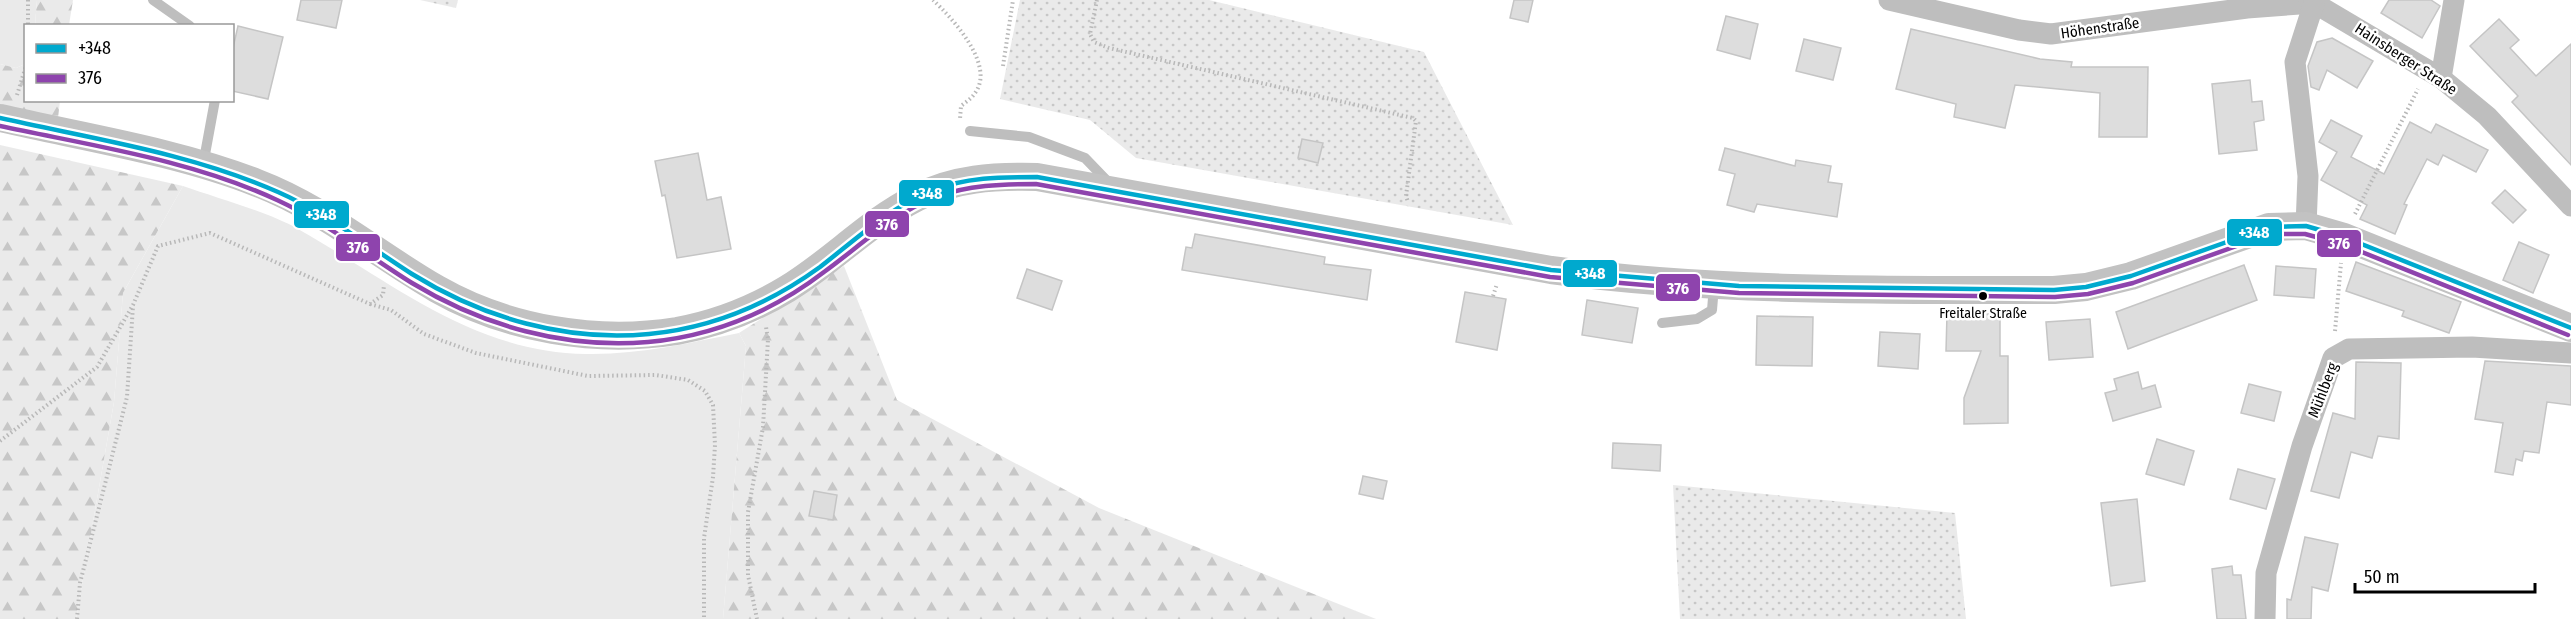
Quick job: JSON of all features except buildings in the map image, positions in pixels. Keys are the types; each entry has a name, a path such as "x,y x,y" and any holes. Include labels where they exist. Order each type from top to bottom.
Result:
{"main road":[{"path":"0,118 203,165 257,183 321,214 436,288 483,312 516,322 590,334 675,331 718,321 788,289 878,220 917,197 952,184 995,176 1036,177 1551,270 1626,280 1713,285 2054,290 2086,287 2131,276 2270,227 2306,226 2344,237 2571,328"}],"street":[{"name":"Höhenstraße","path":"1889,0 2019,30 2051,34 2311,1"},
{"path":"2440,78 2454,0"},
{"name":"Hainsberger Straße","path":"2311,1 2440,78 2487,116 2571,206"},
{"path":"2306,226 2308,176 2295,62 2311,1"},
{"name":"Mühlberg","path":"2265,619 2266,573 2302,446 2333,358 2349,349 2472,347 2562,352"}],"lane":[{"path":"153,0 186,24"},
{"path":"203,165 215,102"},
{"path":"970,131 1029,137 1085,158 1117,191"},
{"path":"1662,323 1697,319 1712,310 1713,285"}],"path":[{"path":"28,0 28,24"},
{"path":"933,0 969,40 980,67 977,92 961,106 958,117 970,131"},
{"path":"1003,66 1013,0"},
{"path":"1097,0 1090,34 1094,42 1109,48 1413,118 1416,121 1406,196 1408,202"},
{"path":"2344,237 2415,94"},
{"path":"0,441 97,367 133,305 158,246 210,233 370,304 391,310 424,334 476,353 588,376 656,375 688,380 705,391 712,405 715,445 704,538 704,619"},
{"path":"2333,358 2340,272"},
{"path":"370,304 383,295 386,274"},
{"path":"1493,296 1496,286"},
{"path":"77,619 80,583 127,397 133,305"},
{"path":"757,619 748,575 748,512 763,427 768,339"}],"green space":[{"path":"0,0 37,0 35,24 24,24 24,64 16,68 0,64"},
{"path":"37,0 73,0 69,24 35,24"},
{"path":"420,0 458,0 456,8"},
{"path":"1020,0 1209,0 1424,52 1513,225 1136,158 1090,120 1000,99"},
{"path":"0,64 16,68 24,64 24,102 60,102 58,118 0,106"},
{"path":"0,145 183,186 123,293 114,402 76,619 0,619"},
{"path":"183,186 286,223 434,311 470,328 507,341 545,350 605,354 663,348 739,333 746,346 723,619 76,619 114,402 123,293"},
{"path":"844,266 897,400 1099,508 1376,619 723,619 746,346 739,333"},
{"path":"1673,485 1955,513 1966,619 1680,619"}],"transit line":[{"name":"+348","path":"0,118 141,148 245,178 296,200 347,230 412,274 467,303 526,324 587,334 618,336 649,334 717,320 760,303 801,280 887,215 931,191 944,186 983,179 1024,177 1037,177 1551,270 1739,286 2054,290 2086,287 2131,276 2269,227 2306,226 2344,237 2571,328"},
{"name":"376","path":"0,126 176,164 244,186 312,218 412,283 467,311 526,331 586,342 648,342 696,334 719,327 784,299 892,221 936,197 973,188 1036,184 1550,277 1739,293 2055,297 2088,294 2133,283 2270,234 2305,234 2342,244 2568,335"}],"place":[{"name":"Freitaler Straße","path":"1983,296"}]}
